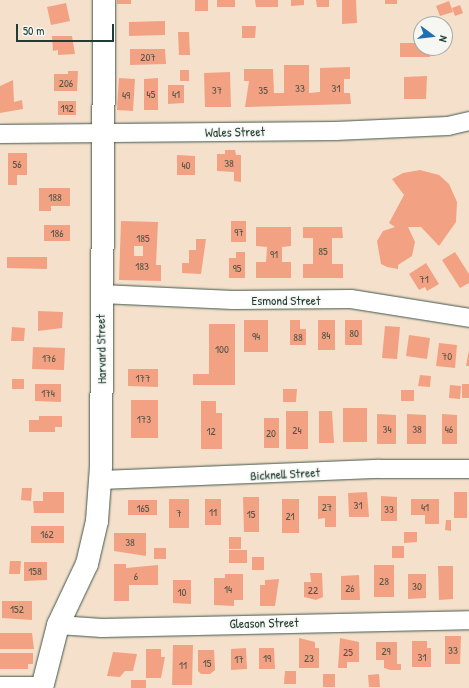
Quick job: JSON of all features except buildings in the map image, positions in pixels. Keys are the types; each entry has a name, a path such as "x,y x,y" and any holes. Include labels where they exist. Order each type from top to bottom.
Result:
{"main road":[{"name":"Harvard Street","path":"42,687 58,625 87,564 97,521 101,480 104,0"}],"street":[{"name":"Wales Street","path":"0,134 103,131 375,137 448,126 469,121"},
{"name":"Esmond Street","path":"101,294 233,300 363,292 469,318"},
{"name":"Bicknell Street","path":"101,480 380,469 469,469"},
{"name":"Gleason Street","path":"58,625 102,628 469,620"},
{"path":"0,686 42,687"}]}
